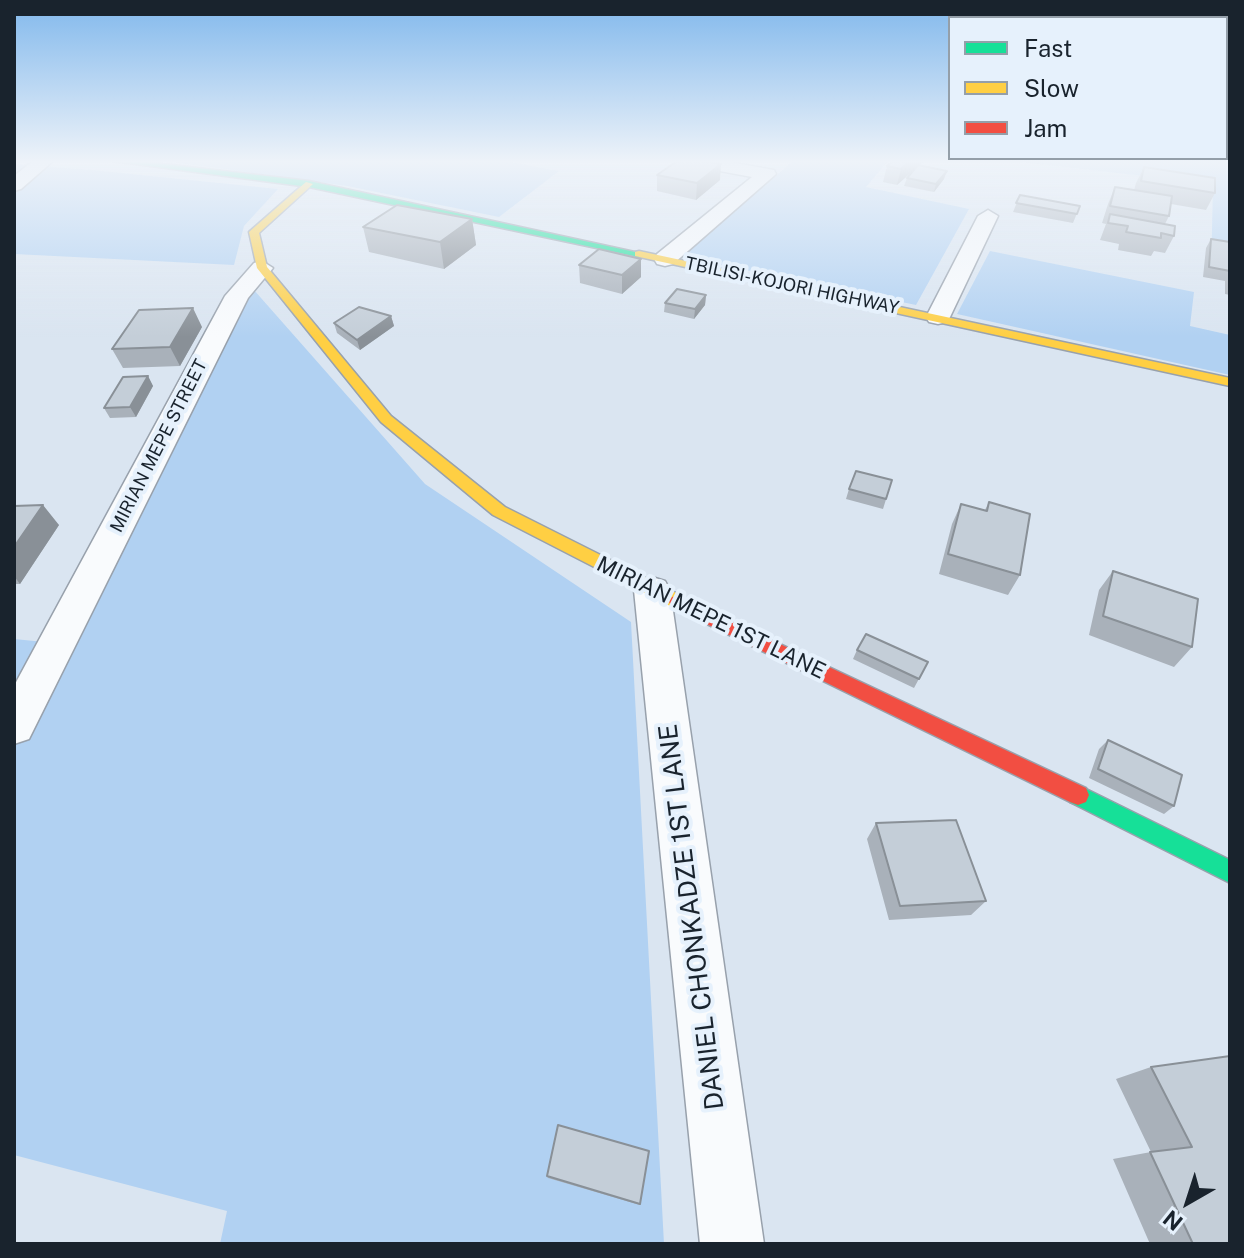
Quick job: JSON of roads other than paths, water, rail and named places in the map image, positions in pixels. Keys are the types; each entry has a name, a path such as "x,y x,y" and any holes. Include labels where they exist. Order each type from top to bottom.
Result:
{"main road":[{"path":"262,268 254,232 268,220"},
{"name":"TBILISI-KOJORI HIGHWAY","path":"478,220 1230,382"},
{"name":"MIRIAN MEPE 1ST LANE","path":"262,268 386,419 499,511 766,647 1042,776 1230,872"}],"street":[{"path":"665,259 712,220"},
{"path":"938,317 986,220"},
{"name":"MIRIAN MEPE STREET","path":"14,726 237,296 262,268"},
{"name":"DANIEL CHONKADZE 1ST LANE","path":"652,590 732,1244"}]}
